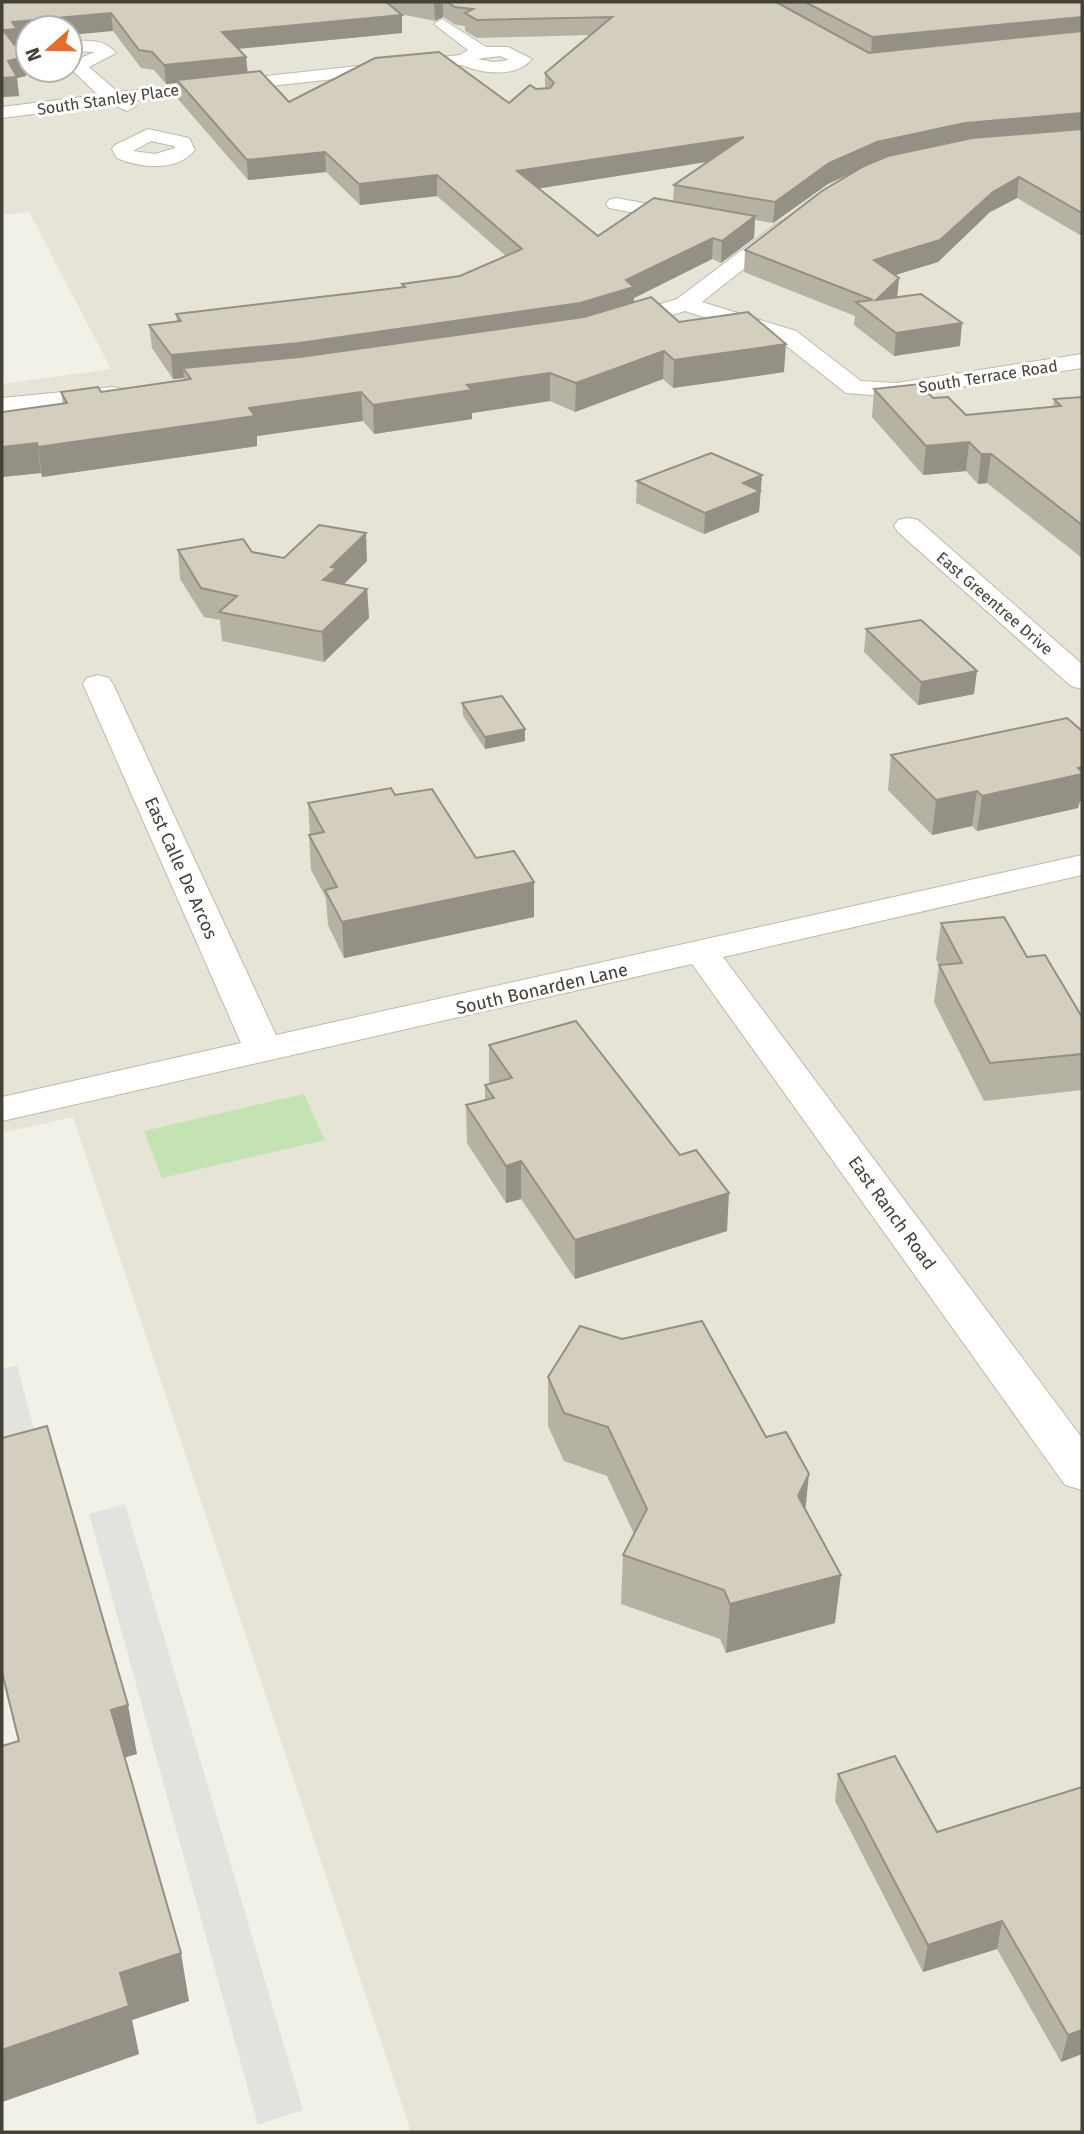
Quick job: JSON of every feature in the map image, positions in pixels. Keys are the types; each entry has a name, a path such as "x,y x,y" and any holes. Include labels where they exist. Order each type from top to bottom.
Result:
{"street":[{"path":"442,24 481,51"},
{"path":"84,45 107,51 105,55 84,61"},
{"path":"481,51 502,51 522,56 517,64 502,66 484,66 465,60 467,55 481,51"},
{"name":"South Stanley Place","path":"2,113 337,71 465,60"},
{"path":"502,66 522,84"},
{"path":"84,75 129,107 144,124 148,135"},
{"path":"616,204 709,221"},
{"path":"596,331 685,304 798,217"},
{"path":"749,229 776,233"},
{"name":"South Terrace Road","path":"685,304 788,336 855,388 896,390 1082,361"},
{"path":"2,405 130,392"},
{"name":"East Greentree Drive","path":"908,526 1082,680"},
{"name":"East Calle De Arcos","path":"98,684 264,1051"},
{"name":"South Bonarden Lane","path":"2,1109 1082,865"},
{"name":"East Ranch Road","path":"702,953 1082,1472"}],"shaded area":[{"path":"2,2 1082,2 1082,2132 411,2132 73,1117 2,1133 2,384 111,369 29,212 2,215"},
{"path":"17,1365 40,1453 2,1463 2,1369"},
{"path":"125,1504 303,2110 258,2125 89,1514"}],"green space":[{"path":"304,1094 325,1140 162,1178 144,1131"}],"building":[{"path":"2,2 386,2 402,15 222,32 246,57 164,65 152,52 139,50 111,13 84,15 14,14 14,29 3,30 14,44 14,60 8,61 14,77 2,78"},
{"path":"447,2 776,2 869,53 1082,31 1082,113 965,123 877,142 829,163 775,202 674,185 744,137 517,171 598,236 654,198 755,216 722,241 713,238 626,280 634,287 580,303 299,343 171,355 149,325 181,321 176,314 405,287 402,284 460,276 522,249 437,175 359,184 325,152 247,160 177,80 260,71 289,102 375,58 439,52 509,103 530,85 536,89 550,88 554,83 545,73 612,17 477,20 465,13 473,9 455,7"},
{"path":"805,2 1082,2 1082,17 872,37"},
{"path":"1082,129 1082,213 1019,177 993,192 940,240 874,260 899,278 876,300 921,294 962,323 896,333 856,302 873,300 745,250 822,191 864,166 888,156 972,138"},
{"path":"651,297 679,322 748,312 786,344 674,360 664,351 576,383 550,373 467,385 472,390 373,405 361,392 249,408 255,416 38,447 37,443 2,447 2,412 67,403 61,392 98,387 101,392 191,379 183,368 300,357 584,317"},
{"path":"920,384 933,398 948,397 966,415 1061,406 1054,399 1082,397 1082,525 991,454 981,454 969,442 926,446 874,389"},
{"path":"711,453 762,475 743,483 760,491 705,513 637,481"},
{"path":"319,525 366,533 331,567 337,568 323,580 367,589 322,632 219,612 237,596 201,588 178,550 243,539 252,552 284,558"},
{"path":"921,620 977,671 921,682 866,629"},
{"path":"502,696 525,729 485,737 462,703"},
{"path":"1067,718 1082,731 1082,767 1078,768 1082,774 982,796 977,791 936,800 891,755"},
{"path":"391,788 395,795 432,789 476,858 514,851 534,882 342,922 325,890 337,887 309,835 324,832 308,803"},
{"path":"1004,917 1027,957 1045,955 1082,1017 1082,1054 990,1063 939,965 962,963 941,923"},
{"path":"576,1021 680,1155 696,1150 729,1193 575,1240 521,1161 506,1166 466,1105 494,1098 485,1085 512,1078 489,1045"},
{"path":"702,1321 766,1437 786,1432 809,1474 798,1496 841,1575 730,1604 724,1590 623,1555 647,1509 608,1427 564,1413 548,1377 580,1326 622,1339"},
{"path":"47,1426 128,1705 111,1710 181,1953 120,1973 129,2006 2,2050 2,1746 19,1741 2,1672 2,1438"},
{"path":"895,1756 937,1832 1082,1787 1082,2030 1068,2035 1002,1921 928,1945 838,1774"}]}
